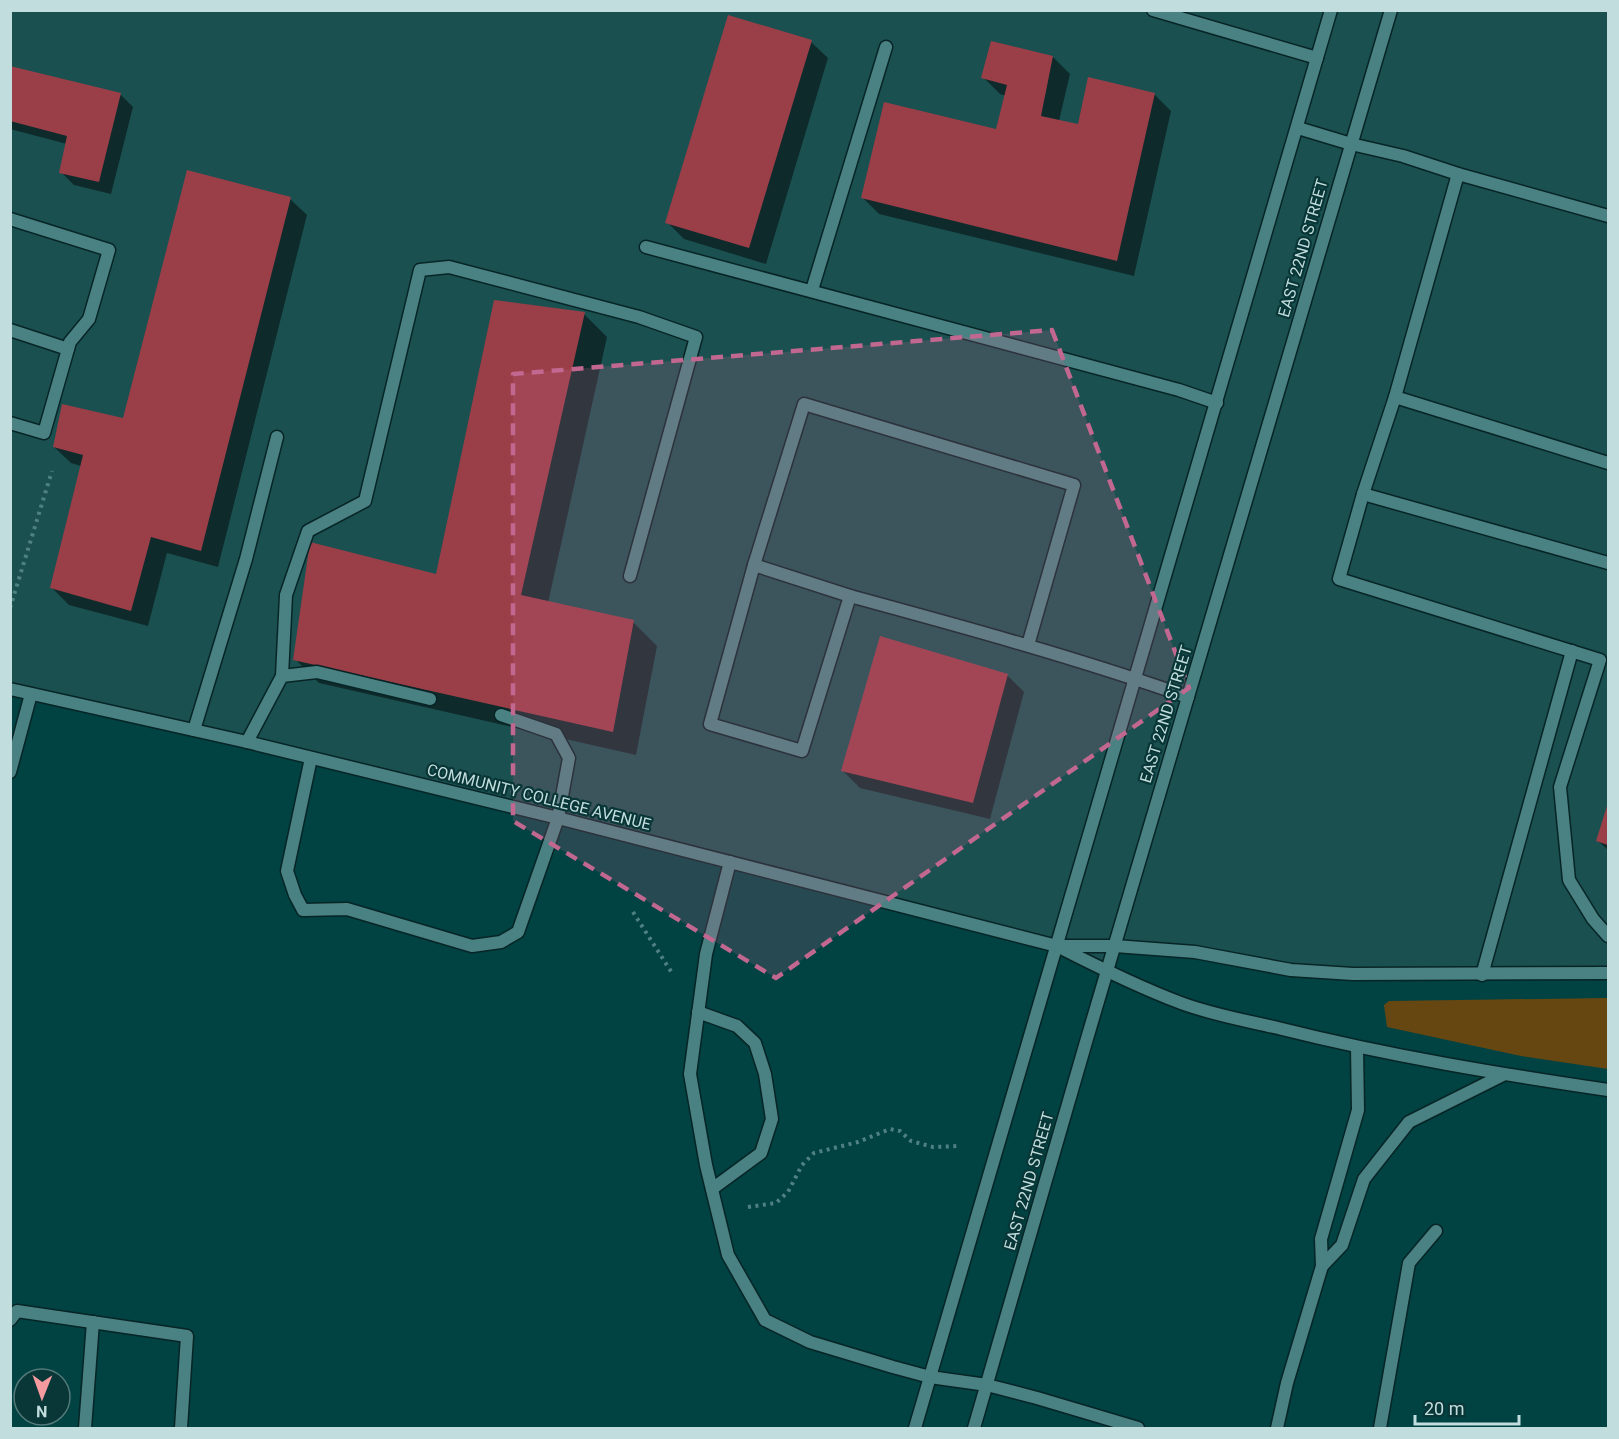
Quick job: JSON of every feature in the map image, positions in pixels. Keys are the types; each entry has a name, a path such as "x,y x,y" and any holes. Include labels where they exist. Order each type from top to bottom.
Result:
{"street":[{"path":"1153,10 1317,58"},
{"path":"915,1428 1332,10"},
{"name":"EAST 22ND STREET","path":"974,1428 1391,10"},
{"path":"812,290 886,47"},
{"path":"1298,128 1608,216"},
{"path":"1458,174 1395,397 1362,494 1339,579 1604,661 1560,787 1569,880 1593,919 1608,936"},
{"path":"10,219 109,250 89,319 70,342 44,433 10,423"},
{"path":"646,247 1179,390 1217,403"},
{"path":"247,742 282,676 286,595 308,531 365,501 420,270 449,267 639,316 696,337 630,576"},
{"path":"10,330 69,349"},
{"path":"1395,397 1608,463"},
{"path":"850,596 802,751 710,724 754,565 804,405 1074,485 1028,645"},
{"path":"194,730 246,558 277,437"},
{"path":"1362,494 1608,563"},
{"path":"754,565 850,596 1028,645 1188,697"},
{"path":"1482,975 1572,651"},
{"path":"282,676 317,672 430,699"},
{"name":"COMMUNITY COLLEGE AVENUE","path":"10,689 247,742 558,818 1057,946"},
{"path":"10,772 31,694"},
{"path":"312,758 288,871 295,895 303,910 347,909 472,946 501,942 518,932 558,818 568,758 556,734 501,715"},
{"path":"730,862 706,954 690,1074 712,1189 728,1255 765,1320 810,1342 930,1377 987,1385 1138,1428"},
{"path":"1057,946 1115,946 1195,952 1301,971 1353,974 1608,973"},
{"path":"1057,946 1107,972 1183,1004 1357,1048 1503,1075 1608,1090"},
{"path":"698,1012 737,1026 755,1043 765,1074 772,1119 761,1152 712,1189"},
{"path":"1277,1428 1287,1383 1322,1266 1321,1239 1358,1110 1357,1048"},
{"path":"1322,1266 1342,1245 1364,1179 1409,1122 1503,1075"},
{"path":"1380,1428 1409,1263 1436,1231"},
{"path":"12,1312 187,1336 181,1428"},
{"path":"85,1428 93,1322"}],"path":[{"path":"10,608 52,471"},
{"path":"633,912 672,973"},
{"path":"748,1207 776,1203 788,1192 802,1165 814,1153 858,1142 890,1130 900,1131 911,1141 933,1148 959,1146"}],"highlighted area":[{"path":"1052,330 1189,688 776,978 513,821 513,374"}],"shaded area":[{"path":"11,11 1608,11 1608,973 1353,974 1116,946 1107,972 1057,946 11,689"},
{"path":"1608,998 1608,1069 1521,1056 1387,1027 1384,1005 1389,1001"}],"building":[{"path":"728,15 812,40 749,248 665,223"},
{"path":"991,41 1053,56 1041,116 1078,124 1088,77 1155,93 1117,261 861,198 884,102 996,129 1007,85 981,78"},
{"path":"10,66 121,93 99,182 59,173 67,136 10,121"},
{"path":"187,170 291,197 201,551 151,537 131,611 50,588 83,455 53,447 62,404 123,418"},
{"path":"494,300 585,312 521,595 634,620 613,732 293,660 310,542 436,574"},
{"path":"880,636 1008,674 973,803 841,771"},
{"path":"1608,803 1608,845 1596,841"}]}
